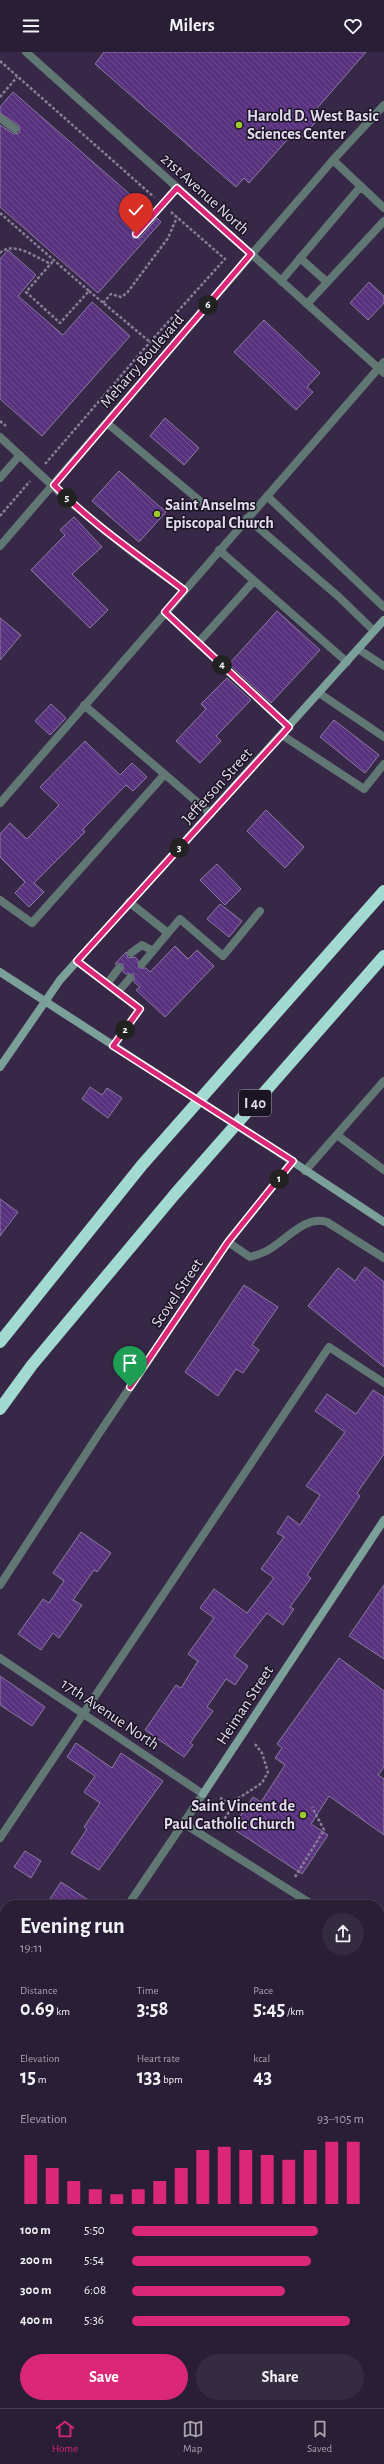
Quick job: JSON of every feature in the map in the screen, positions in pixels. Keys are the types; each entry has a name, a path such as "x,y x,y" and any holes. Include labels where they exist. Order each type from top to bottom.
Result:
{"highway":[{"name":"I 40","path":"0,1342 142,1165 384,892"},
{"name":"I 40","path":"0,1409 32,1365 175,1194 384,956"}],"main road":[{"name":"Jefferson Street","path":"0,1067 44,1001 77,961 129,902 211,814 384,620"},
{"path":"0,972 293,1161 305,1171 384,1222"},
{"name":"Heiman Street","path":"203,1794 384,1520"}],"street":[{"name":"21st Avenue North","path":"26,52 251,254 382,367"},
{"name":"Meharry Boulevard","path":"0,546 251,254 333,160 384,105"},
{"path":"0,118 15,129"},
{"path":"333,160 384,208"},
{"path":"281,280 361,186"},
{"path":"136,234 177,188"},
{"path":"308,304 384,221"},
{"path":"300,258 327,282"},
{"path":"0,802 247,518 382,367"},
{"path":"107,423 206,506"},
{"path":"0,437 54,485 70,502 133,553 184,590"},
{"path":"0,478 20,455"},
{"path":"267,496 384,607"},
{"path":"247,518 339,597 374,631"},
{"path":"219,550 253,582 347,662"},
{"path":"198,643 253,582"},
{"path":"165,612 289,727"},
{"path":"358,649 384,666"},
{"path":"319,693 384,737"},
{"path":"84,705 211,814"},
{"path":"282,735 364,789 384,764"},
{"path":"0,900 32,923 164,774"},
{"path":"129,902 168,933"},
{"path":"142,964 180,919 223,956 260,912"},
{"path":"131,953 142,945 153,951"},
{"path":"77,961 140,1009 113,1046"},
{"path":"107,984 119,968"},
{"path":"118,992 130,978"},
{"path":"305,1171 384,1081"},
{"path":"337,1135 384,1170"},
{"name":"Scovel Street","path":"0,1585 98,1435 228,1242 293,1161"},
{"path":"228,1242 250,1257 270,1250 295,1231 312,1222 320,1220 327,1222 384,1258"},
{"path":"0,1838 85,1714 329,1347 384,1383"},
{"name":"17th Avenue North","path":"0,1658 203,1794"},
{"name":"Heiman Street","path":"131,1900 203,1794"},
{"path":"183,1823 299,1900"}],"path":[{"path":"0,61 225,259 150,342 0,516"},
{"path":"0,97 17,77"},
{"path":"0,213 150,342"},
{"path":"103,303 111,294 121,297 128,293 168,238 177,217"},
{"path":"0,253 3,250 15,248 51,264"},
{"path":"54,260 26,292 60,323 89,291"},
{"path":"220,1827 230,1812 232,1803 262,1784 268,1772 262,1753 256,1744"},
{"path":"220,1798 232,1803"},
{"path":"294,1877 324,1830 312,1807"}],"building":[{"name":"Harold D. West Basic Sciences Center","path":"104,52 366,52 312,114 318,119 303,137 295,131 249,183 244,178 236,187 95,64"},
{"path":"13,92 149,211 132,231 133,238 140,238 157,218 161,222 98,293 0,207 0,125 14,134 19,133 20,129 18,125 0,113 0,107"},
{"path":"8,250 36,275 18,296 63,335 92,302 130,336 42,436 0,399 0,259"},
{"path":"369,282 384,296 384,303 368,320 350,303"},
{"path":"264,320 320,373 307,387 313,392 296,410 234,352"},
{"path":"165,418 199,448 184,465 150,436"},
{"path":"119,471 166,512 139,542 92,501"},
{"path":"74,517 102,547 72,574 108,610 90,628 31,570 65,535 60,530"},
{"path":"277,611 320,650 271,703 229,664"},
{"path":"0,618 21,635 0,660"},
{"path":"227,678 251,700 216,736 221,741 200,763 176,741 206,709 201,704"},
{"path":"51,704 66,718 50,735 35,721"},
{"path":"334,720 379,755 365,773 320,737"},
{"path":"85,741 120,775 132,763 147,777 133,791 126,785 83,829 85,832 34,883 44,892 29,907 15,893 25,882 0,857 0,834 10,823 27,839 59,805 40,787"},
{"path":"266,810 304,847 285,868 247,831"},
{"path":"217,864 241,889 225,905 200,880"},
{"path":"220,904 242,921 229,937 207,919"},
{"path":"175,946 188,959 197,950 214,966 165,1017 136,990 140,987 134,982 134,974 126,974 123,972 123,964 115,964 126,952 128,958 135,957 138,960 139,968 146,968 150,972"},
{"path":"90,1087 102,1095 107,1088 122,1098 108,1118 82,1099"},
{"path":"0,1199 18,1212 0,1236"},
{"path":"365,1267 384,1282 384,1367 308,1306 338,1268 355,1281"},
{"path":"244,1285 278,1307 252,1345 259,1350 243,1373 236,1369 218,1396 185,1372"},
{"path":"373,1390 384,1397 384,1454 357,1493 360,1496 307,1575 311,1578 290,1607 294,1609 283,1625 267,1613 234,1656 248,1666 235,1685 226,1679 207,1707 213,1711 190,1743 193,1745 184,1757 145,1730 176,1685 181,1688 198,1661 188,1654 214,1618 200,1608 214,1589 247,1613 274,1578 261,1569 284,1537 277,1533 288,1516 300,1525 320,1495 306,1486 345,1432 315,1411 327,1394 356,1414"},
{"path":"81,1532 111,1553 97,1572 94,1570 73,1600 82,1605 59,1638 53,1633 41,1650 18,1634 43,1599 49,1603 64,1581 53,1573"},
{"path":"384,1585 384,1659 349,1636"},
{"path":"339,1658 384,1691 384,1767 378,1775 384,1779 384,1835 329,1796 311,1824 328,1835 302,1874 232,1828 253,1797 261,1802 285,1765 275,1758 282,1748 277,1744"},
{"path":"0,1676 45,1707 32,1726 0,1705"},
{"path":"76,1743 112,1768 121,1753 163,1781 99,1870 71,1853 87,1829 84,1827 100,1803 84,1792 95,1776 67,1757"},
{"path":"25,1851 41,1861 31,1878 14,1867"},
{"path":"61,1882 88,1900 49,1900"}],"place":[{"name":"Harold D. West Basic Sciences Center","path":"239,125"},
{"name":"Saint Anselms Episcopal Church","path":"157,514"},
{"name":"Saint Vincent de Paul Catholic Church","path":"303,1815"}],"route":[{"path":"130,1387 228,1242 293,1161 113,1046 140,1009 77,961 116,916 289,727 165,612 184,590 133,553 70,502 54,485 251,254 177,188 136,234"}]}
